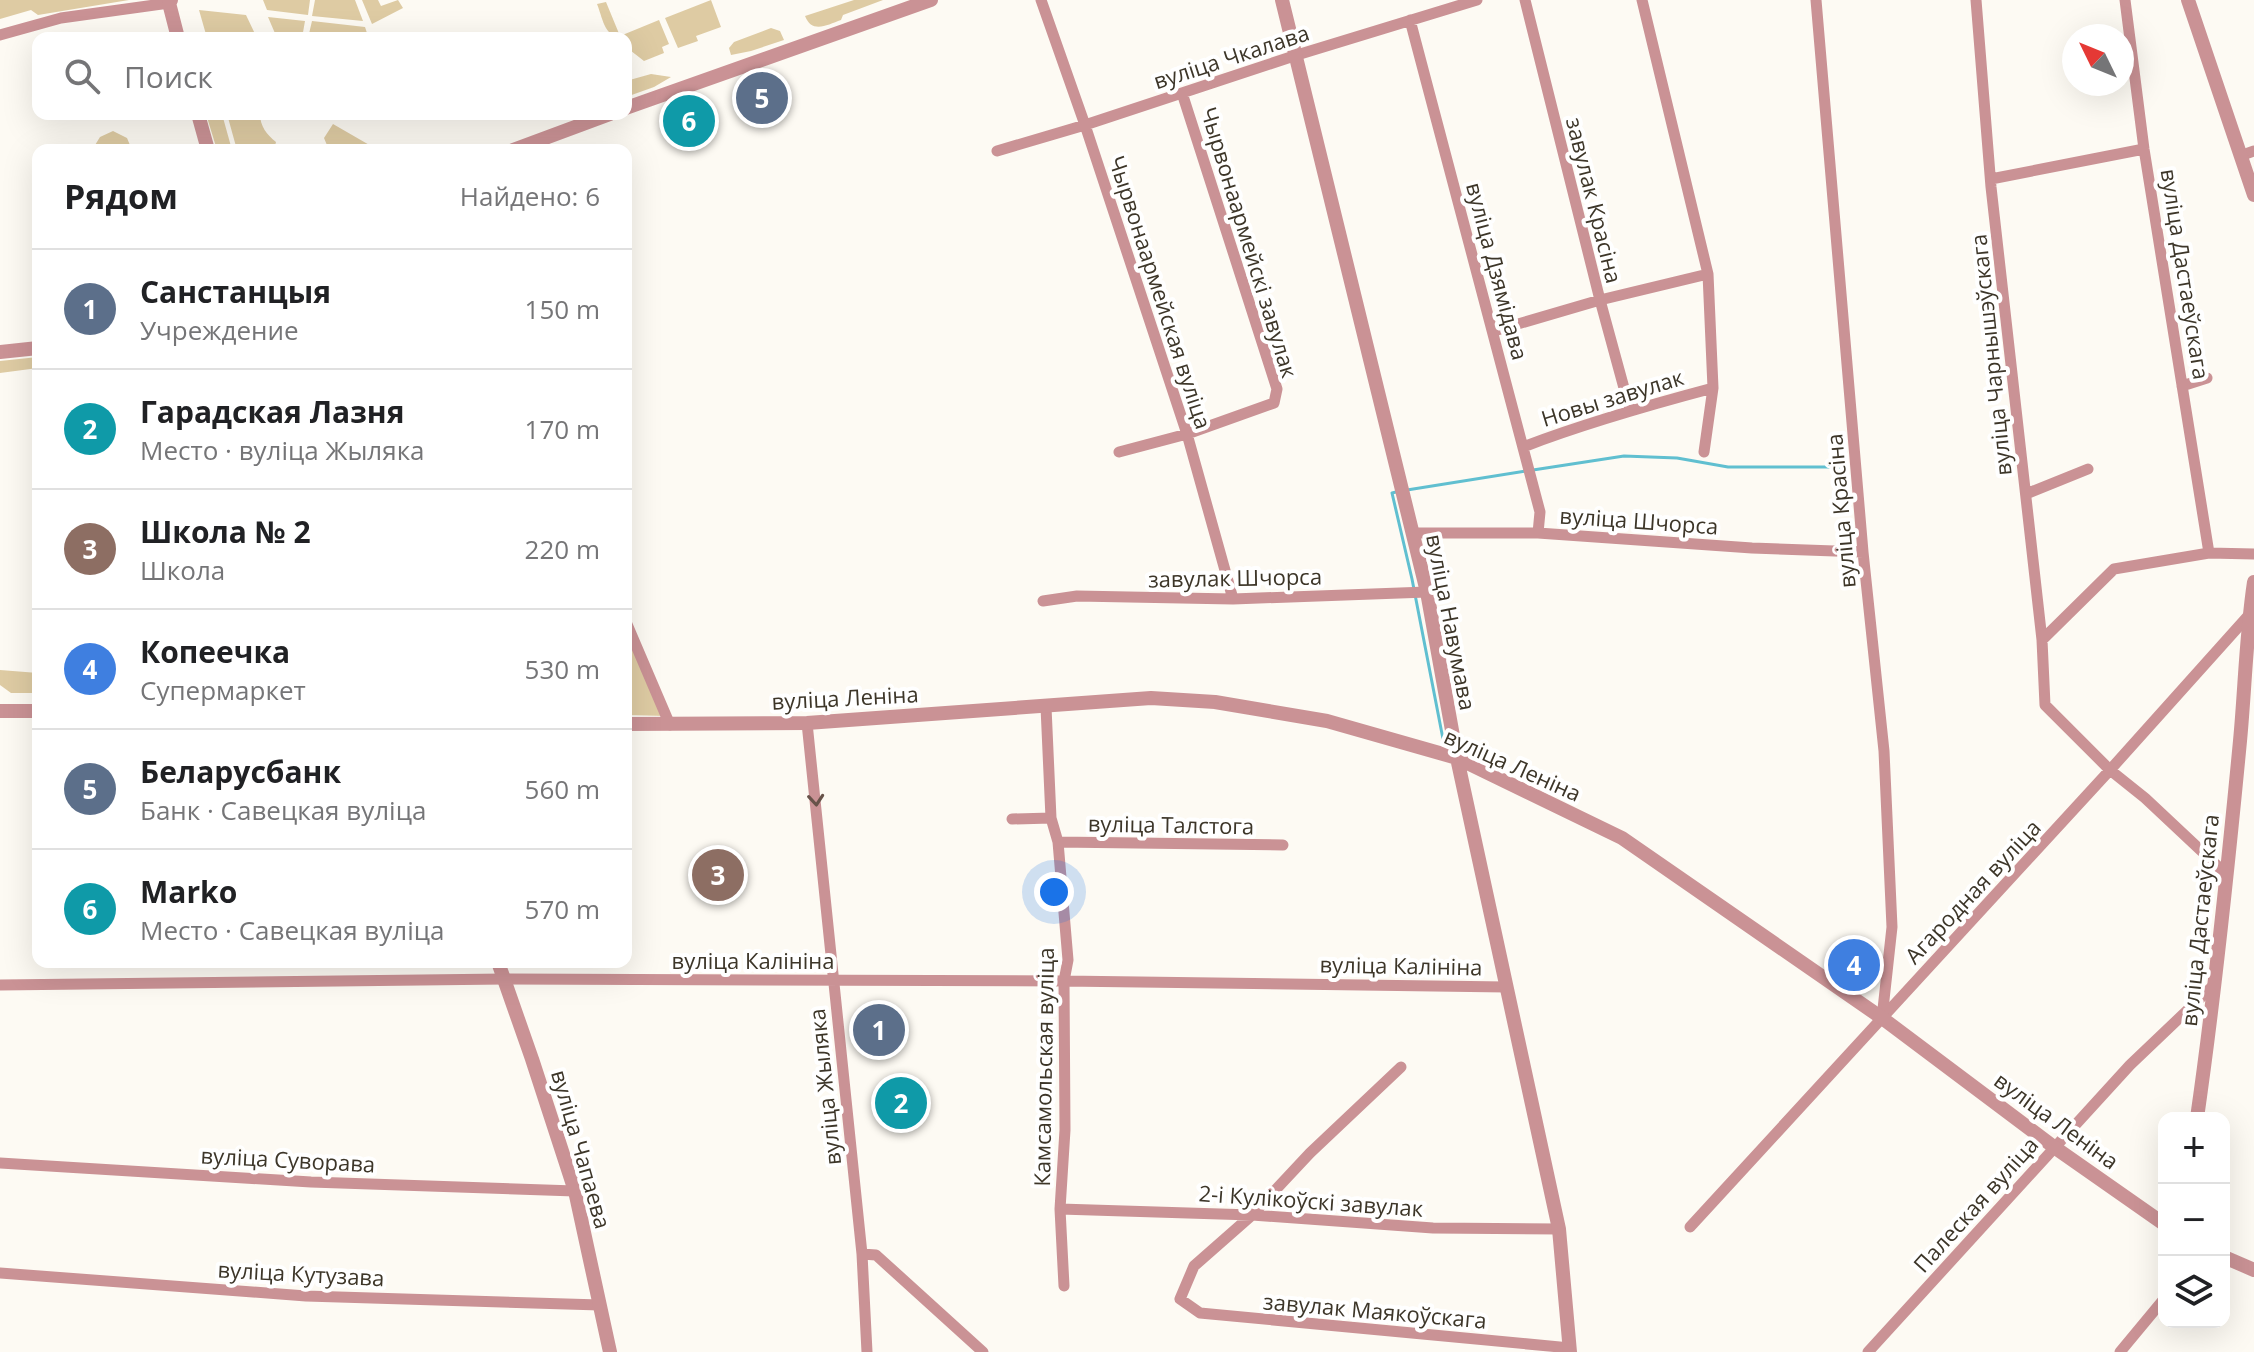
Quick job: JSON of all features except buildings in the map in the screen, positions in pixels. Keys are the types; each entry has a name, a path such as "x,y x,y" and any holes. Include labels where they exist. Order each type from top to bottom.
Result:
{"street":[{"path":"632,106 931,0"},
{"name":"Чырвонаармейская вуліца","path":"1041,0 1187,434 1233,599"},
{"name":"вуліца Навумава","path":"1282,0 1427,592 1457,758 1559,1229 1570,1350"},
{"name":"вуліца Чкалава","path":"997,151 1477,0"},
{"name":"завулак Красіна","path":"1525,0 1630,410"},
{"path":"1642,0 1708,274 1713,388 1704,452"},
{"name":"вуліца Красіна","path":"1816,0 1863,552 1884,751 1892,927 1882,1018"},
{"name":"вуліца Чарнышэўскага","path":"1976,0 1991,179 2042,640 2045,705 2110,770"},
{"name":"вуліца Дастаеўскага","path":"2125,0 2144,149 2209,553"},
{"path":"2188,0 2247,153 2254,195"},
{"path":"0,35 61,18 170,1 177,32"},
{"name":"вуліца Дзямідава","path":"1410,20 1540,512 1538,533"},
{"name":"Чырвонаармейскі завулак","path":"1182,93 1277,389 1274,403 1187,434"},
{"path":"200,120 206,144"},
{"path":"529,144 594,120"},
{"path":"1991,179 2144,149"},
{"path":"1494,331 1600,300 1708,274"},
{"path":"0,352 32,349"},
{"path":"2182,386 2207,378"},
{"name":"Новы завулак","path":"1523,447 1630,410 1713,388"},
{"path":"1119,452 1187,434"},
{"path":"2026,494 2088,469"},
{"name":"вуліца Шчорса","path":"1412,533 1538,533 1752,548 1863,552"},
{"path":"2042,640 2114,569 2209,553 2254,554"},
{"name":"вуліца Дастаеўскага","path":"2198,1112 2215,984 2254,582"},
{"name":"завулак Шчорса","path":"1043,601 1077,596 1233,599 1427,592"},
{"name":"Агародная вуліца","path":"1690,1227 2249,615"},
{"path":"632,636 670,725"},
{"name":"вуліца Леніна","path":"632,724 807,723 1151,698 1215,702 1327,721 1457,758 1622,838 1882,1018 2054,1147 2158,1220"},
{"name":"Камсамольская вуліца","path":"1046,707 1051,818 1058,842 1068,960 1064,981 1065,1130 1060,1209 1064,1286"},
{"path":"0,711 32,711"},
{"name":"вуліца Жыляка","path":"807,723 862,1254 867,1352"},
{"path":"2110,770 2145,798 2226,874"},
{"path":"1012,819 1051,818"},
{"name":"вуліца Талстога","path":"1058,842 1283,845"},
{"name":"вуліца Чапаева","path":"500,968 575,1191 610,1352"},
{"name":"вуліца Калініна","path":"0,985 504,979 1064,981 1506,987"},
{"name":"Палеская вуліца","path":"1868,1352 2130,1065 2215,984"},
{"path":"1252,1215 1310,1153 1401,1067"},
{"name":"вуліца Суворава","path":"0,1163 311,1182 575,1191"},
{"name":"2-і Кулікоўскі завулак","path":"1060,1209 1252,1215 1433,1228 1559,1229"},
{"name":"завулак Маякоўскага","path":"1252,1215 1194,1266 1180,1299 1200,1313 1570,1350"},
{"path":"862,1254 876,1255 983,1352"},
{"path":"2230,1260 2254,1270"},
{"name":"вуліца Кутузава","path":"0,1273 306,1296 600,1305"},
{"path":"2120,1352 2158,1306"}],"shaded area":[{"path":"0,0 129,0 38,15 31,10 0,19"},
{"path":"263,0 310,0 308,15 267,10"},
{"path":"315,0 355,0 363,21 312,16"},
{"path":"362,0 378,0 381,6 398,0 403,8 372,24"},
{"path":"711,0 721,27 696,36 698,41 678,48 665,18"},
{"path":"854,0 883,0 843,15 841,20 825,26 812,25 805,16"},
{"path":"606,2 618,32 609,32 597,4"},
{"path":"199,10 246,15 254,32 205,32"},
{"path":"268,17 305,21 303,32 274,32"},
{"path":"659,20 669,44 662,47 664,53 644,61 632,52 630,32"},
{"path":"312,21 365,27 367,32 309,32"},
{"path":"771,28 780,31 784,40 731,55 729,48 734,42"},
{"path":"651,74 671,77 632,95 632,79"},
{"path":"208,120 224,120 230,144 215,144"},
{"path":"229,120 261,120 276,142 276,144 235,144"},
{"path":"333,124 368,144 326,144 324,138"},
{"path":"113,131 127,138 130,144 96,144 100,137"},
{"path":"32,358 32,369 0,373 0,361"},
{"path":"632,646 666,716 632,715"},
{"path":"0,670 32,673 32,693 11,693 0,685"}],"waterway":[{"path":"1533,470 1624,456 1677,458 1728,467 1840,467"},
{"path":"1407,490 1526,471"},
{"path":"1396,492 1392,493 1443,739"}],"place":[{"name":"Беларусбанк","path":"762,98"},
{"name":"Marko","path":"689,121"},
{"name":"Школа № 2","path":"718,875"},
{"name":"Копеечка","path":"1854,965"},
{"name":"Санстанцыя","path":"879,1030"},
{"name":"Гарадская Лазня","path":"901,1103"}]}
